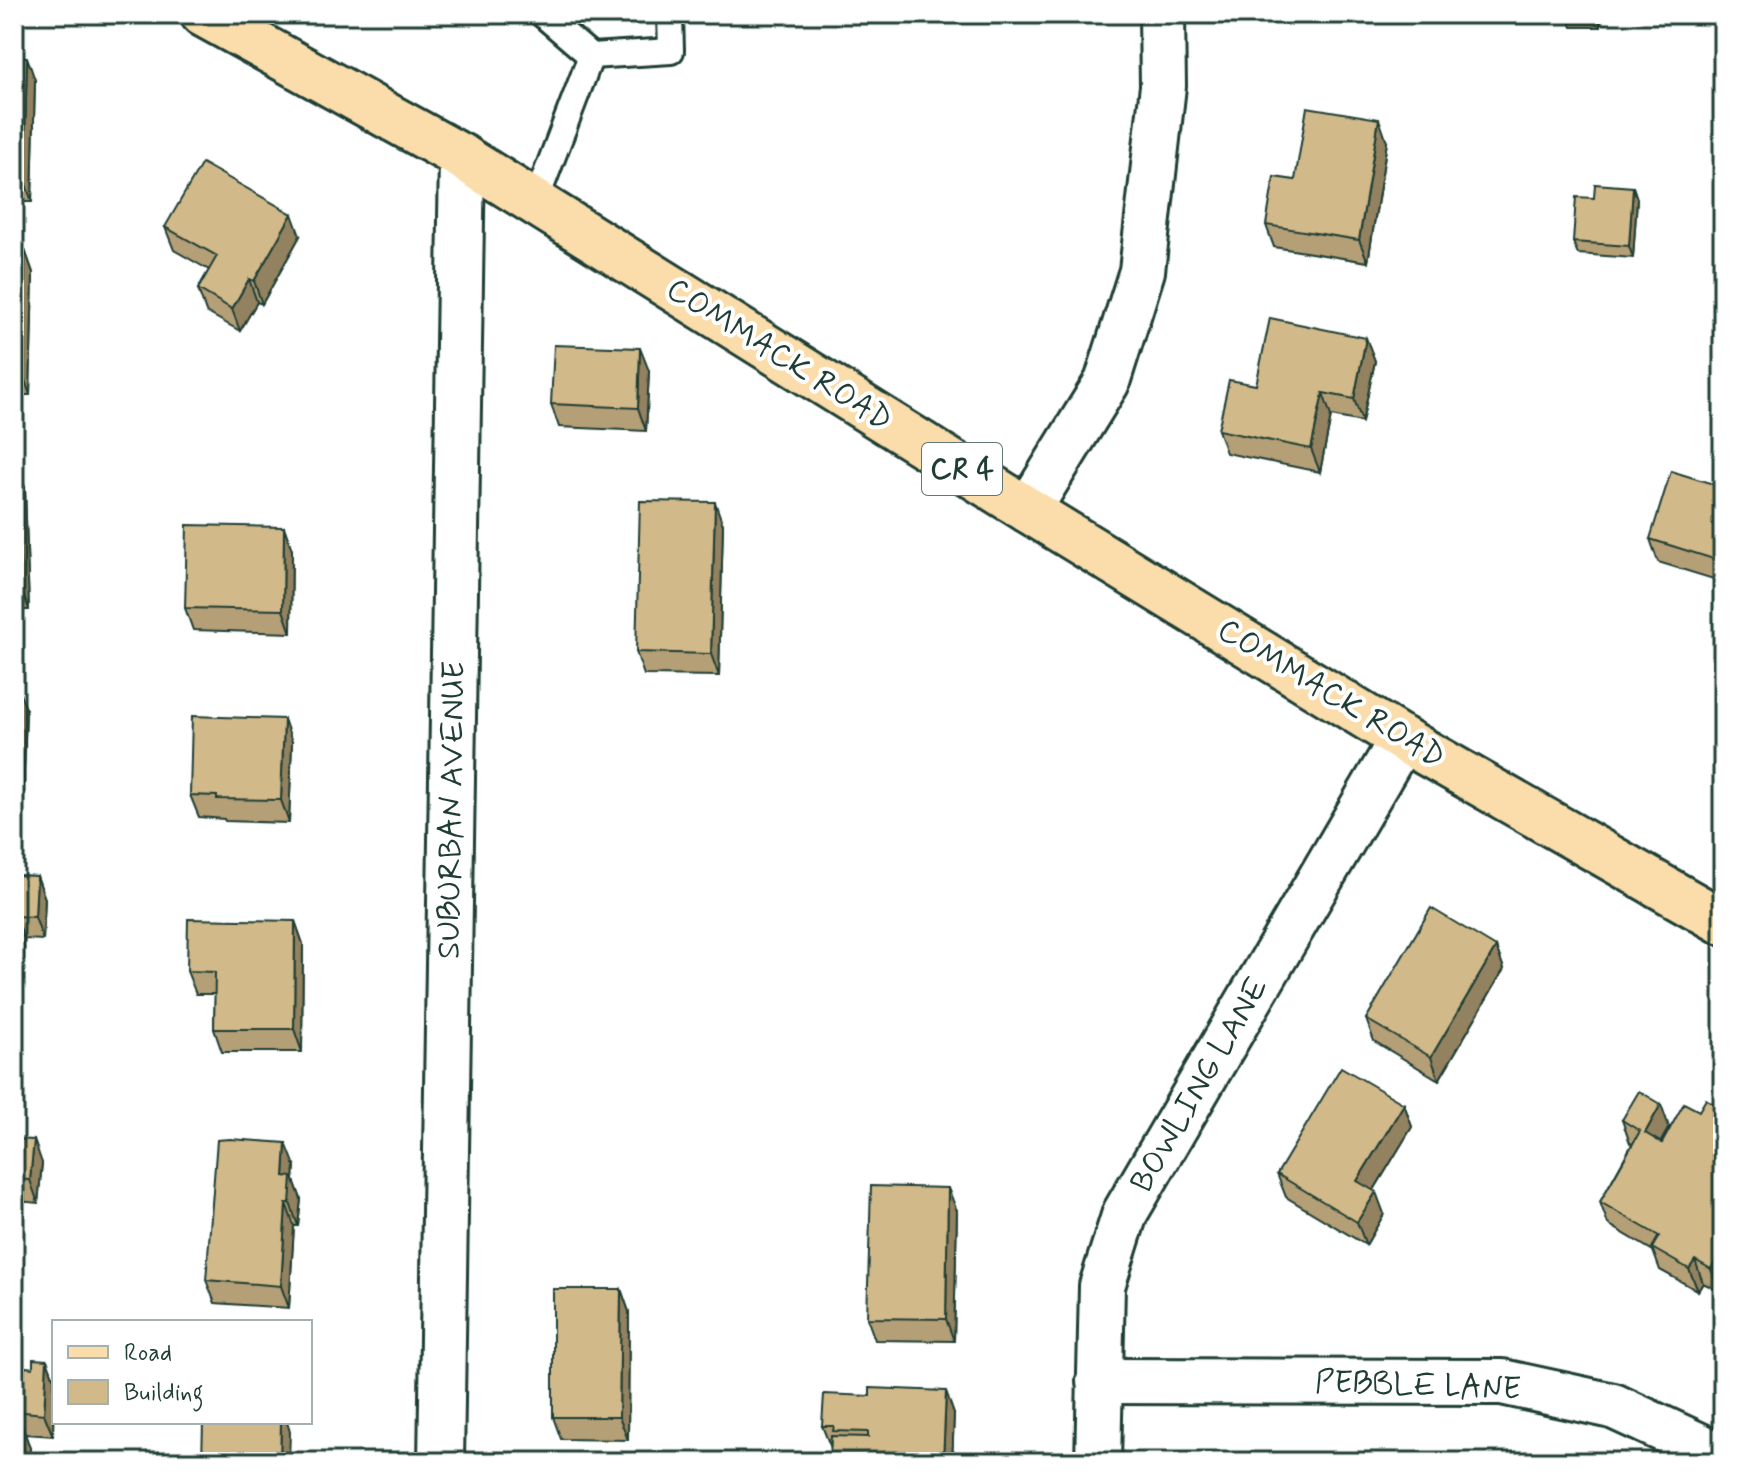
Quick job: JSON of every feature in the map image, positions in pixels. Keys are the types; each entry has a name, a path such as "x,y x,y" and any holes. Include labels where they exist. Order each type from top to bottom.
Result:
{"main road":[{"name":"COMMACK ROAD","path":"203,14 462,157 1402,739 1723,922"}],"street":[{"path":"1028,510 1107,382 1142,271 1163,86 1162,14"},
{"name":"SUBURBAN AVENUE","path":"441,1462 462,157"},
{"name":"BOWLING LANE","path":"1098,1462 1102,1286 1125,1213 1402,739"},
{"name":"PEBBLE LANE","path":"1099,1381 1502,1382 1613,1406 1702,1447 1723,1460"}],"lane":[{"path":"542,14 591,56 671,51 670,14"},
{"path":"535,203 591,56"}],"building":[{"path":"1719,14 1723,14 1723,35 1714,32"},
{"path":"14,57 27,57 24,179 14,179"},
{"path":"1307,107 1379,119 1359,240 1266,225 1274,177 1295,180"},
{"path":"202,163 292,214 254,281 249,279 232,309 198,289 217,256 165,227"},
{"path":"1595,184 1633,187 1629,246 1573,242 1576,197 1594,198"},
{"path":"14,250 25,250 22,372 14,372"},
{"path":"1270,318 1366,338 1354,399 1323,393 1311,449 1218,430 1229,380 1256,385"},
{"path":"554,345 640,348 638,408 551,404"},
{"path":"14,465 17,465 21,587 14,587"},
{"path":"1671,471 1723,487 1723,562 1650,539"},
{"path":"640,501 715,502 711,654 636,652"},
{"path":"187,525 284,527 283,610 185,608"},
{"path":"14,686 17,686 14,793"},
{"path":"192,716 284,719 281,800 217,799 217,796 190,795"},
{"path":"14,875 37,876 35,917 16,916 14,984"},
{"path":"1431,908 1496,947 1431,1057 1366,1019"},
{"path":"188,919 295,921 294,1029 214,1029 215,972 187,971"},
{"path":"1341,1067 1404,1104 1357,1181 1376,1192 1357,1222 1277,1174"},
{"path":"1639,1091 1661,1104 1645,1133 1662,1143 1684,1103 1699,1111 1706,1099 1723,1109 1723,1146 1719,1153 1723,1156 1723,1247 1711,1269 1695,1260 1689,1269 1652,1248 1659,1236 1600,1202 1640,1131 1622,1120"},
{"path":"14,1139 34,1140 30,1180 14,1179"},
{"path":"217,1140 286,1143 284,1176 292,1177 290,1203 286,1203 281,1286 206,1280"},
{"path":"871,1186 948,1188 946,1319 867,1318"},
{"path":"553,1289 621,1289 619,1417 553,1417"},
{"path":"33,1359 47,1360 44,1414 14,1411 14,1366 33,1368"},
{"path":"870,1388 946,1391 943,1462 830,1462 831,1436 868,1437 868,1432 833,1431 834,1426 822,1426 824,1394 870,1396"},
{"path":"203,1424 281,1424 280,1462 202,1462"},
{"path":"14,1425 22,1425 20,1458 14,1457"}]}
